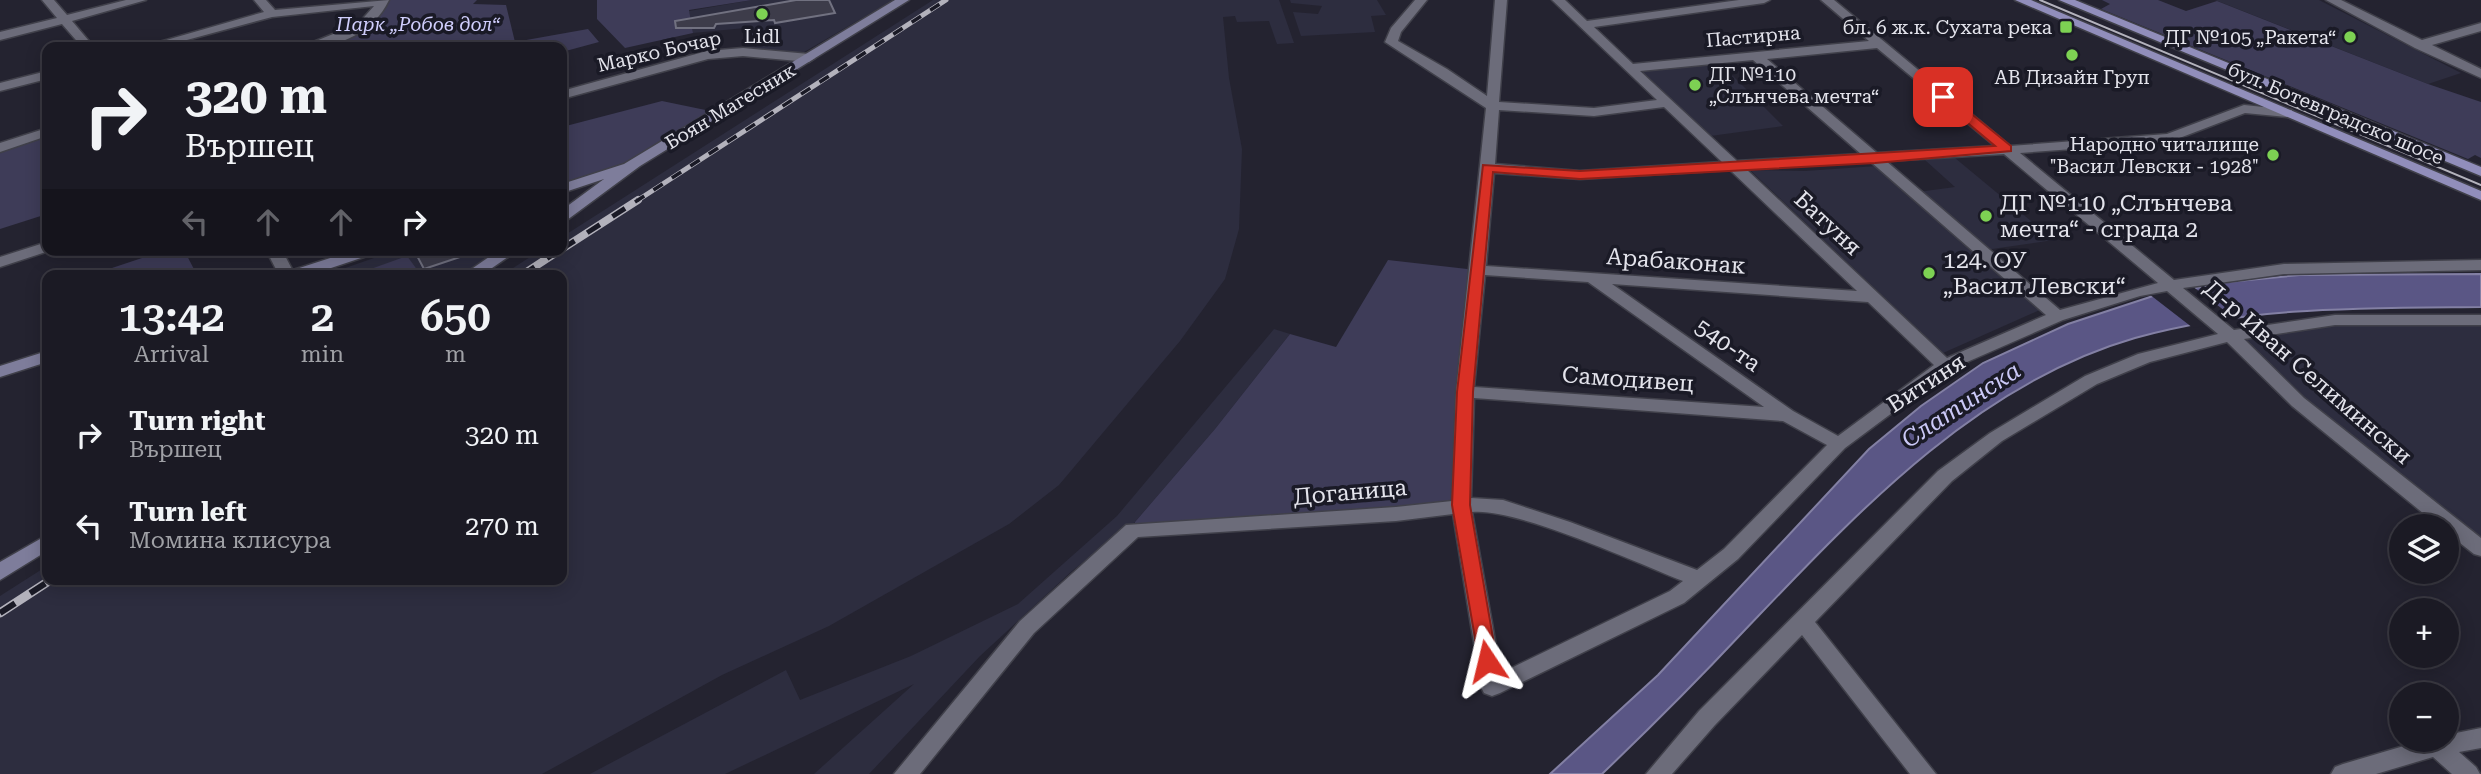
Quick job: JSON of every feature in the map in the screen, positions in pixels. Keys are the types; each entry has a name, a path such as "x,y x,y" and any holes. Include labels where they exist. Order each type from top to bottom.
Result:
{"main road":[{"name":"бул. Ботевградско шосе","path":"2021,0 2481,196"},
{"name":"бул. Ботевградско шосе","path":"2065,0 2481,172"}],"street":[{"path":"48,0 84,42"},
{"path":"0,36 140,0"},
{"path":"260,0 272,14"},
{"name":"Боян Магесник","path":"567,213 635,163 903,0"},
{"path":"1422,0 1395,31 1391,42 1443,72 1492,106 1594,112 1667,103"},
{"path":"1461,505 1465,392 1501,0"},
{"name":"Батуня","path":"1558,0 1945,365"},
{"path":"1584,24 1764,0"},
{"name":"Д-р Иван Селимински","path":"1827,0 2224,330 2298,402 2481,549"},
{"path":"2332,0 2481,74"},
{"path":"167,42 272,14 383,1"},
{"path":"323,42 357,31 376,17 383,1"},
{"path":"2419,45 2481,27"},
{"name":"Пастирна","path":"1630,68 1880,44"},
{"name":"Марко Бочар","path":"567,94 707,55 743,52 809,58"},
{"path":"1755,55 2057,316"},
{"path":"0,88 42,76"},
{"path":"2230,89 2246,101 2244,109"},
{"path":"1487,168 1580,175 1875,159 2169,138 2244,109 2287,113"},
{"path":"0,148 42,134"},
{"path":"567,187 635,163"},
{"path":"0,262 42,249"},
{"path":"309,270 352,256"},
{"path":"479,270 501,256"},
{"name":"Витиня","path":"1461,505 1492,687 1649,613 1701,580 1731,554 1839,444 1945,365 2057,316 2171,287 2284,269 2481,265"},
{"name":"Арабаконак","path":"1476,270 1872,297"},
{"name":"540-та","path":"1594,279 1787,415 1839,444"},
{"path":"1664,770 1707,718 1938,483 1996,437 2091,380 2224,330 2335,320 2481,320"},
{"path":"0,372 42,358"},
{"name":"Самодивец","path":"1465,392 1787,415"},
{"name":"Доганица","path":"906,774 1027,626 1133,530 1396,514 1461,505 1496,505 1563,527 1701,580"},
{"path":"0,572 42,545"},
{"path":"1803,622 1924,774"},
{"path":"2459,742 2481,738"},
{"path":"2343,774 2417,752"},
{"path":"2444,752 2468,774"}],"shaded area":[{"path":"752,0 893,0 799,55 743,50 745,28 693,33 689,11"},
{"path":"933,0 1279,0 1294,43 1277,44 1269,21 1237,22 1235,16 1223,17 1229,78 1242,149 1239,229 1225,279 1180,341 1059,485 1009,524 829,626 722,675 542,774 0,774 0,596 42,569 42,585 567,585 567,270 510,270 532,256 567,256 567,234"},
{"path":"1290,0 1377,0 1386,15 1371,16 1375,32 1301,36 1293,12 1318,14 1322,6 1291,3"},
{"name":"ДГ №105 „Ракета“","path":"2215,0 2319,0 2461,73 2428,84"},
{"name":"ДГ №110 „Слънчева мечта“","path":"1716,59 1783,126 1703,137 1630,68"},
{"name":"ДГ №110 „Слънчева мечта“ - сграда 2","path":"1955,158 2054,240 1985,250 1918,192 1955,187 1925,160"},
{"name":"124. ОУ „Васил Левски“","path":"1877,166 2042,309 1943,353 1750,170 1805,171"},
{"path":"380,256 490,256 468,270 339,270"},
{"path":"2335,320 2481,320 2481,549 2459,530 2459,514 2440,514 2231,336"},
{"path":"1274,329 1290,334 1215,429 1135,522 1072,571 980,656 869,774 814,774 914,684 725,774 590,774 786,670 800,700 911,656 1018,604 1117,516"}],"green space":[{"name":"Парк „Робов дол“","path":"383,0 477,0 473,4 506,5 515,42 323,42 357,31"},
{"path":"597,0 752,0 689,10 693,33 625,48 597,19"},
{"path":"2102,0 2158,0 2186,11 2217,1 2428,84 2481,102 2481,158 2475,155 2468,159 2101,9 2110,4"},
{"name":"Парк „Робов дол“","path":"588,29 599,42 567,51 567,42 515,42"},
{"path":"662,101 720,113 635,163 567,187 567,126"},
{"path":"42,134 42,216 0,229 0,148"},
{"path":"148,256 187,256 194,270 106,270"},
{"path":"407,256 417,270 368,270"},
{"path":"1388,260 1476,270 1461,505 1133,530 1135,522 1215,429 1290,334 1336,347"}],"water":[{"name":"Слатинска","path":"2481,274 2481,307 2307,311 2221,320 2135,338 2077,359 2022,387 1970,420 1921,458 1874,500 1602,774 1550,774 1658,675 1869,449 1921,406 1983,363 2068,324 2153,296 2227,282 2300,275"}],"pier":[{"path":"2192,286 2237,320 2193,328 2149,294"}],"building":[{"name":"Lidl","path":"796,0 829,0 835,13 775,23 774,20 716,24 714,28 676,28 675,21"},
{"path":"417,256 463,256 424,269"}],"tram line":[{"path":"2040,0 2481,185"}],"railway":[{"path":"635,202 946,0"},
{"path":"567,246 638,200"},
{"path":"530,270 551,256"},
{"path":"0,613 43,585"}],"place":[{"name":"Lidl","path":"762,14"},
{"name":"бл. 6 ж.к. Сухата река","path":"2066,27"},
{"name":"ДГ №105 „Ракета“","path":"2350,37"},
{"name":"АВ Дизайн Груп","path":"2072,55"},
{"name":"ДГ №110 „Слънчева мечта“","path":"1695,85"},
{"name":"Народно читалище \"Васил Левски - 1928\"","path":"2273,155"},
{"name":"ДГ №110 „Слънчева мечта“ - сграда 2","path":"1986,216"},
{"name":"124. ОУ „Васил Левски“","path":"1929,273"}],"route":[{"path":"1487,661 1461,505 1465,392 1487,168 1580,175 2006,149 1943,97"}]}
